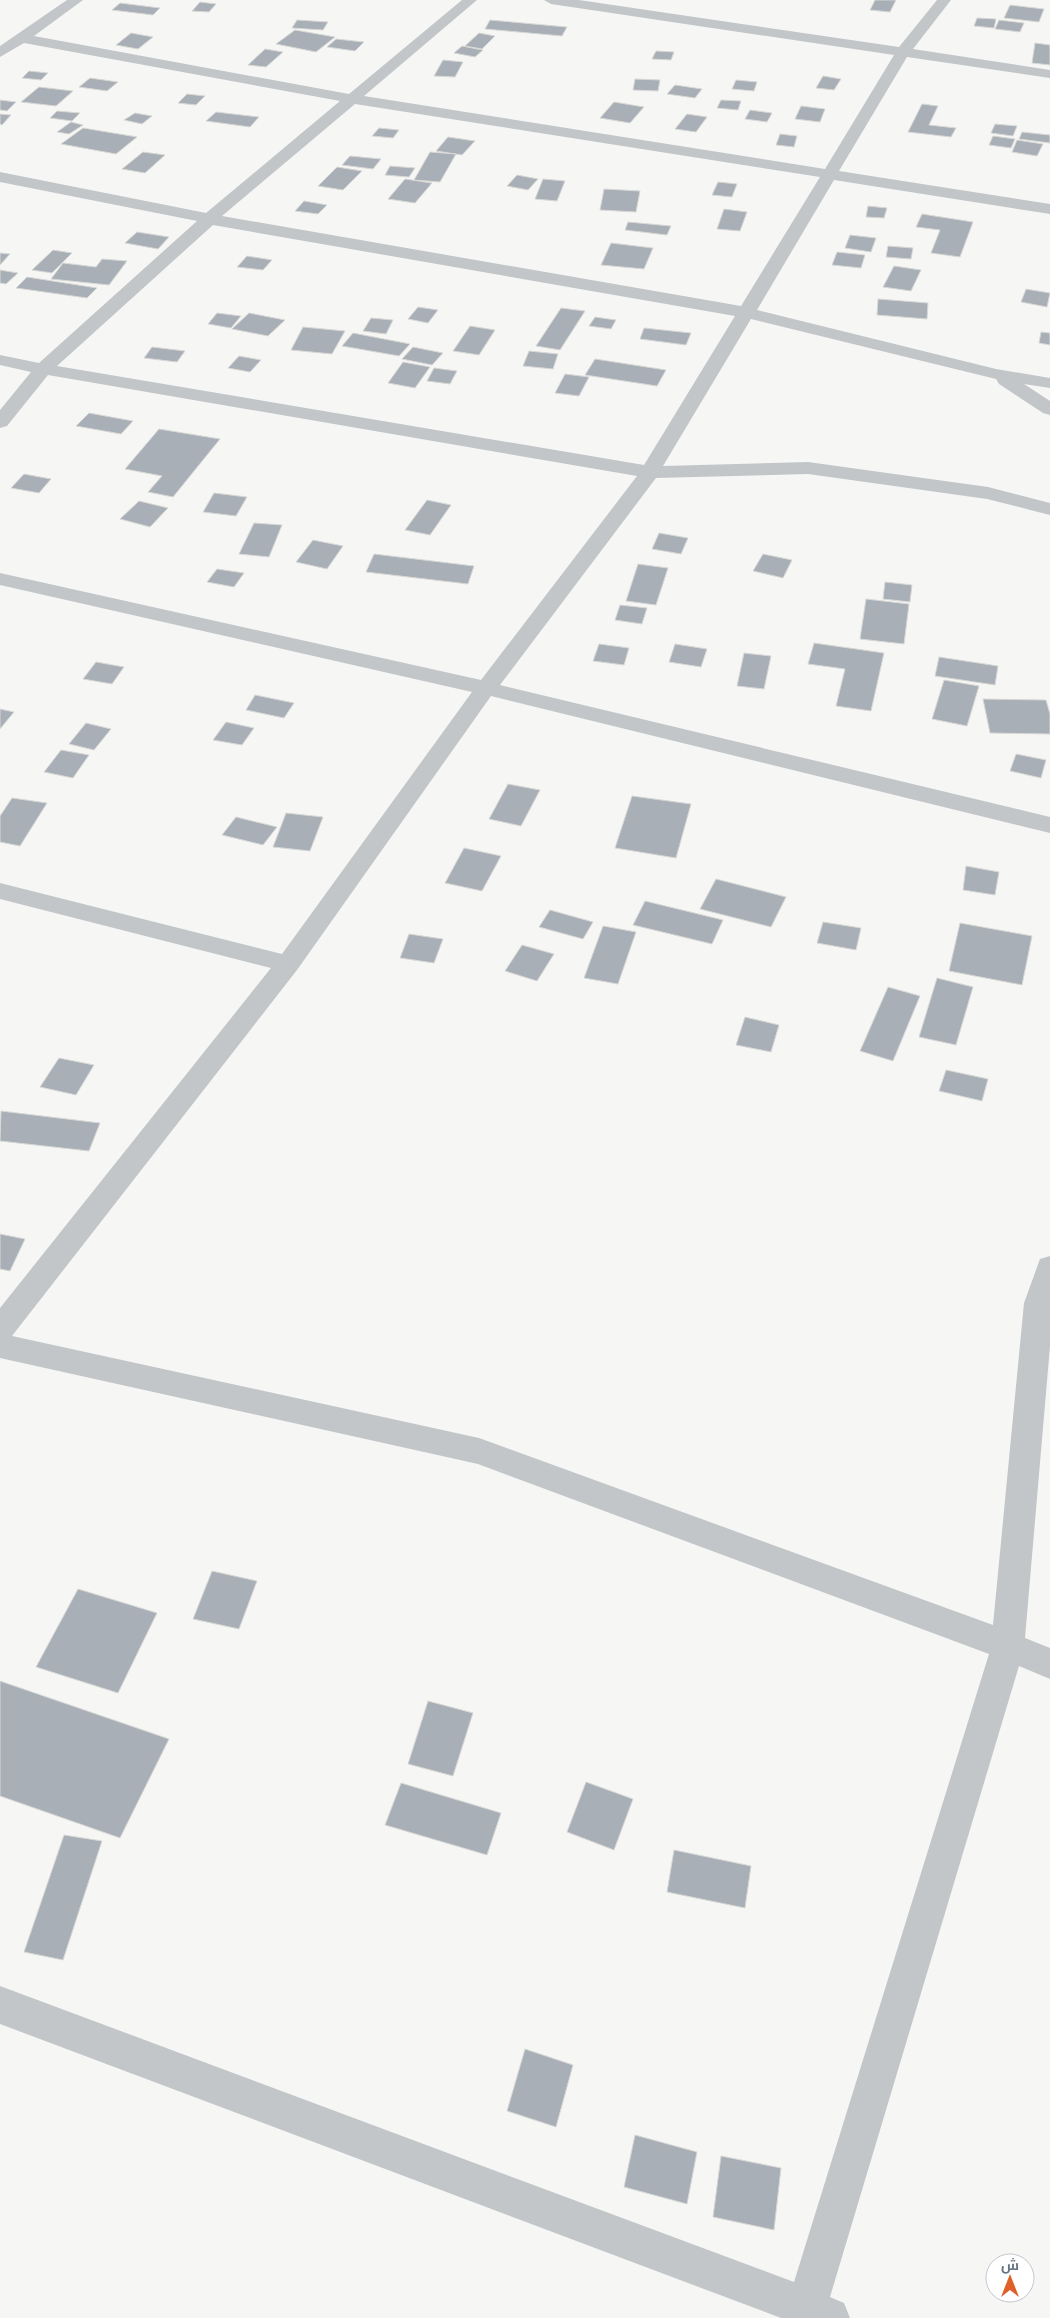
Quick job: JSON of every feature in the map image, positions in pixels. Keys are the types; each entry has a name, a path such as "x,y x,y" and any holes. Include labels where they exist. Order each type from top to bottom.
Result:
{"street":[{"path":"0,53 76,0"},
{"path":"0,422 42,369 209,219 470,0"},
{"path":"551,0 1050,74"},
{"path":"0,1330 288,964 486,688 650,472 745,312 904,52 944,0"},
{"path":"21,38 353,99 1050,209"},
{"path":"0,177 209,219 745,312 996,374 1050,383"},
{"path":"0,360 42,369 650,472 808,468 988,493 1050,509"},
{"path":"996,374 1050,408"},
{"path":"0,579 486,688 1050,825"},
{"path":"0,891 288,964"},
{"path":"0,2005 813,2314 1008,1646 1039,1303 1050,1267"},
{"path":"0,1346 479,1450 1008,1646 1050,1664"}],"building":[{"path":"875,0 896,0 890,12 870,10"},
{"path":"200,2 216,4 209,12 192,11"},
{"path":"120,3 160,8 153,15 112,10"},
{"path":"1010,5 1044,9 1039,22 1004,18"},
{"path":"977,18 996,19 994,28 974,26"},
{"path":"297,20 328,22 323,30 292,28"},
{"path":"490,20 567,27 562,36 485,29"},
{"path":"999,20 1024,23 1020,32 995,29"},
{"path":"295,30 335,37 316,52 276,44"},
{"path":"131,33 153,37 138,49 116,45"},
{"path":"479,33 495,36 482,49 465,46"},
{"path":"336,39 364,42 355,51 327,47"},
{"path":"1035,43 1050,45 1050,65 1032,63"},
{"path":"462,46 483,50 475,57 454,53"},
{"path":"265,49 283,52 266,67 248,65"},
{"path":"656,51 674,52 671,60 652,59"},
{"path":"443,60 463,62 455,77 434,76"},
{"path":"29,71 48,73 41,80 22,78"},
{"path":"823,76 841,79 834,90 816,88"},
{"path":"90,78 118,82 107,91 79,87"},
{"path":"635,79 660,80 658,91 633,90"},
{"path":"736,80 757,82 754,91 732,89"},
{"path":"675,85 702,89 695,98 667,94"},
{"path":"39,87 73,91 56,106 21,102"},
{"path":"187,94 205,96 196,105 178,103"},
{"path":"0,100 16,102 7,111 0,110"},
{"path":"721,100 741,101 738,110 717,108"},
{"path":"614,102 644,107 630,123 600,118"},
{"path":"922,104 938,106 929,125 956,128 951,137 908,132"},
{"path":"801,106 825,109 820,122 795,119"},
{"path":"750,110 772,113 767,122 745,119"},
{"path":"57,111 80,113 72,121 50,118"},
{"path":"216,112 259,117 250,127 206,121"},
{"path":"135,113 152,116 142,124 124,120"},
{"path":"0,114 11,115 2,125 0,124"},
{"path":"687,114 707,117 696,132 675,129"},
{"path":"71,122 83,125 69,134 57,132"},
{"path":"995,124 1017,126 1013,136 991,133"},
{"path":"83,128 137,137 116,154 61,144"},
{"path":"379,128 399,130 393,138 372,136"},
{"path":"1022,132 1050,135 1050,143 1019,139"},
{"path":"780,134 797,136 794,147 776,145"},
{"path":"993,136 1015,139 1011,148 989,145"},
{"path":"448,137 475,141 462,155 436,151"},
{"path":"1017,140 1043,144 1037,156 1012,152"},
{"path":"143,152 165,155 145,173 122,169"},
{"path":"430,152 456,154 440,182 414,180"},
{"path":"350,156 381,159 373,169 342,165"},
{"path":"390,166 415,168 409,177 385,175"},
{"path":"337,167 362,171 343,190 318,186"},
{"path":"517,175 538,179 528,190 507,186"},
{"path":"405,179 432,183 415,203 388,199"},
{"path":"543,179 565,181 557,201 535,199"},
{"path":"718,182 737,184 732,197 712,195"},
{"path":"604,189 640,191 636,212 600,210"},
{"path":"304,201 327,205 318,214 295,211"},
{"path":"868,206 887,208 884,218 866,217"},
{"path":"724,209 747,212 740,231 717,229"},
{"path":"922,214 973,222 960,257 931,253 940,230 916,227"},
{"path":"628,222 671,226 667,235 625,230"},
{"path":"137,232 169,237 158,249 125,243"},
{"path":"850,235 876,238 871,252 845,248"},
{"path":"611,243 653,248 644,269 601,265"},
{"path":"888,246 913,248 911,259 886,257"},
{"path":"53,250 72,253 52,273 32,270"},
{"path":"837,252 865,255 861,268 832,265"},
{"path":"0,253 10,254 0,265"},
{"path":"247,256 272,260 263,270 237,267"},
{"path":"102,259 127,261 109,285 51,279 63,263 96,267"},
{"path":"894,266 921,270 911,291 883,287"},
{"path":"0,270 18,273 6,284 0,283"},
{"path":"27,277 97,288 87,298 16,288"},
{"path":"1026,289 1050,293 1047,307 1021,302"},
{"path":"878,299 928,303 927,319 877,315"},
{"path":"418,307 438,310 428,323 408,319"},
{"path":"561,308 585,311 560,350 536,346"},
{"path":"217,313 241,316 231,328 208,324"},
{"path":"249,313 285,320 268,336 232,329"},
{"path":"595,317 616,320 611,329 589,326"},
{"path":"371,318 393,320 386,334 363,331"},
{"path":"470,326 495,330 479,355 453,351"},
{"path":"303,327 345,331 332,354 291,350"},
{"path":"644,328 691,333 686,345 640,339"},
{"path":"1041,332 1050,333 1050,345 1039,343"},
{"path":"353,333 410,344 399,356 342,346"},
{"path":"152,347 185,351 177,362 144,358"},
{"path":"413,347 443,353 432,365 402,359"},
{"path":"529,351 558,354 553,369 523,366"},
{"path":"239,356 261,360 250,372 228,368"},
{"path":"595,359 666,370 657,386 585,375"},
{"path":"403,362 430,367 415,388 388,383"},
{"path":"434,368 457,371 450,384 427,381"},
{"path":"565,374 589,377 579,396 555,393"},
{"path":"89,413 133,421 121,434 76,426"},
{"path":"159,429 220,439 173,497 148,492 162,476 125,469"},
{"path":"24,474 51,479 39,493 11,488"},
{"path":"214,493 247,497 236,516 203,512"},
{"path":"427,500 451,505 430,535 405,530"},
{"path":"139,501 168,508 150,527 120,519"},
{"path":"254,523 282,525 269,557 239,554"},
{"path":"659,533 688,538 681,554 652,549"},
{"path":"313,540 343,546 327,569 296,562"},
{"path":"374,554 474,566 468,584 366,572"},
{"path":"763,554 792,560 783,578 753,571"},
{"path":"638,564 668,568 656,605 626,601"},
{"path":"217,569 244,573 234,587 207,582"},
{"path":"885,582 912,585 910,602 883,599"},
{"path":"866,599 909,604 904,644 860,639"},
{"path":"620,605 647,608 642,624 615,620"},
{"path":"814,643 884,653 871,711 836,706 845,669 808,664"},
{"path":"599,644 629,648 624,665 593,661"},
{"path":"675,644 707,649 701,667 669,662"},
{"path":"744,653 771,656 764,689 737,686"},
{"path":"939,657 998,666 995,685 935,676"},
{"path":"96,662 124,667 112,684 83,679"},
{"path":"944,680 979,686 967,726 932,719"},
{"path":"255,695 294,703 284,718 246,710"},
{"path":"983,699 1046,700 1050,714 1050,734 990,733"},
{"path":"0,709 14,712 0,729"},
{"path":"226,722 254,728 242,745 213,740"},
{"path":"86,723 111,729 94,750 69,744"},
{"path":"61,750 89,755 73,778 44,772"},
{"path":"1016,754 1046,760 1041,778 1010,771"},
{"path":"508,784 540,790 521,826 489,819"},
{"path":"632,796 691,804 676,858 615,848"},
{"path":"12,798 47,803 20,846 0,842 0,816"},
{"path":"286,813 323,817 310,851 273,847"},
{"path":"236,817 277,827 263,845 222,835"},
{"path":"464,848 501,856 482,891 445,883"},
{"path":"966,866 999,872 995,895 963,890"},
{"path":"716,879 786,897 771,927 700,909"},
{"path":"645,901 723,920 712,944 633,925"},
{"path":"550,910 593,922 583,939 539,927"},
{"path":"823,922 861,928 856,950 817,943"},
{"path":"960,923 1032,936 1022,985 949,971"},
{"path":"603,926 636,932 618,984 584,978"},
{"path":"409,934 443,939 434,963 400,958"},
{"path":"522,945 554,954 537,981 505,971"},
{"path":"937,978 973,987 956,1045 919,1037"},
{"path":"888,987 920,996 893,1061 860,1051"},
{"path":"745,1017 779,1025 771,1052 736,1045"},
{"path":"59,1058 94,1065 76,1095 40,1087"},
{"path":"946,1070 988,1079 982,1101 939,1091"},
{"path":"1,1111 100,1123 89,1151 0,1141"},
{"path":"0,1234 25,1239 10,1271 0,1269"},
{"path":"212,1571 257,1581 239,1629 193,1619"},
{"path":"78,1589 157,1613 118,1693 36,1667"},
{"path":"0,1681 169,1739 120,1838 0,1796"},
{"path":"428,1701 473,1713 453,1776 408,1764"},
{"path":"586,1782 633,1799 614,1850 567,1832"},
{"path":"401,1783 501,1813 487,1855 385,1825"},
{"path":"64,1835 102,1841 63,1960 24,1952"},
{"path":"674,1850 751,1866 745,1908 667,1892"},
{"path":"525,2049 573,2065 556,2127 507,2111"},
{"path":"635,2135 697,2152 687,2204 624,2187"},
{"path":"721,2156 781,2168 774,2230 713,2217"}]}
